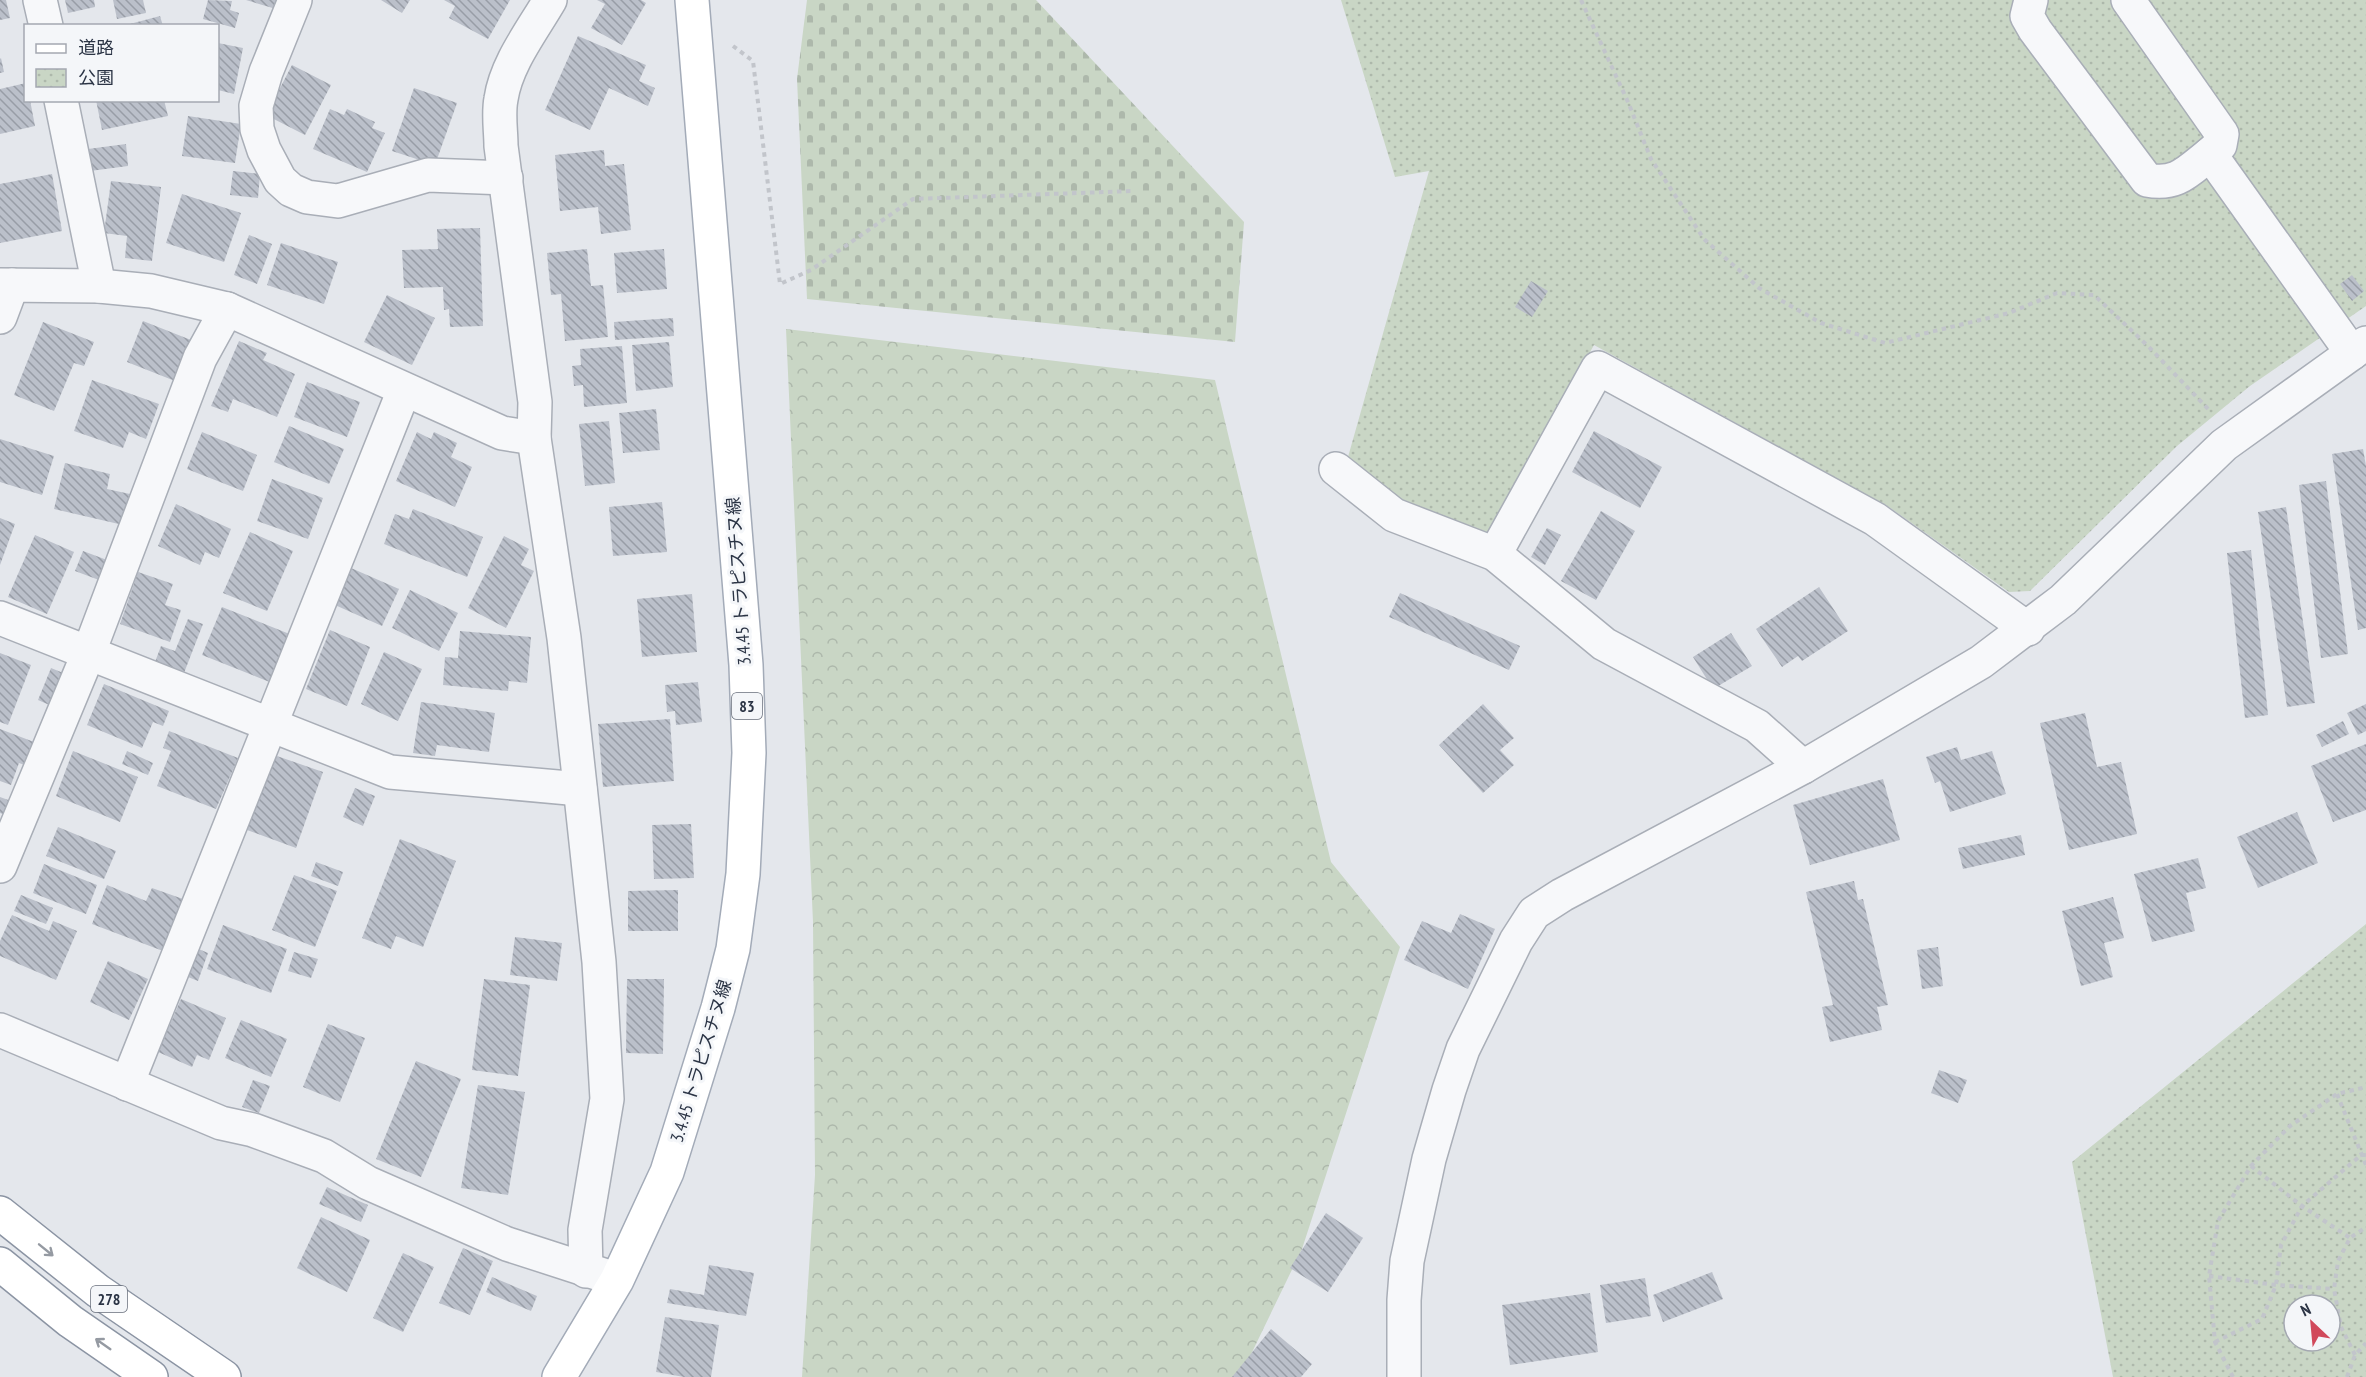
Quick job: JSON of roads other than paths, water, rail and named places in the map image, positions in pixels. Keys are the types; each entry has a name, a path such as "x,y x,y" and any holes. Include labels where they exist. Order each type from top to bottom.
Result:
{"main road":[{"name":"3.4.45 トラピスチヌ線","path":"559,1377 617,1280 667,1172 718,1008 733,949 747,826 749,753 746,665 692,0"},
{"name":"278","path":"0,1213 98,1291 224,1377"},
{"name":"278","path":"0,1264 70,1321 151,1377"}],"street":[{"path":"40,0 46,24"},
{"path":"295,0 266,72 256,106 257,129 264,150 280,180 291,190 307,197 338,201 428,175 506,178"},
{"path":"550,0 513,64 502,92 500,120 535,402 534,438 564,638 600,962 607,1099 585,1230 586,1270"},
{"path":"2031,0 2028,16 2035,30 2147,180 2164,183 2181,177 2210,154 2220,145 2222,134 2137,4"},
{"path":"61,102 99,286"},
{"path":"1404,1377 1404,1300 1407,1261 1429,1159 1463,1049 1516,941 1534,913 1562,895 1803,766 1981,662 2028,629 2063,600 2224,445 2359,348 2210,154"},
{"path":"0,317 6,285 99,286 151,291 227,309 502,433 534,438"},
{"path":"0,866 89,652 200,358 227,309"},
{"path":"1495,554 1598,368 1875,519 2028,629"},
{"path":"127,1084 404,390"},
{"path":"1336,469 1394,515 1495,554 1604,644 1757,726 1803,766"},
{"path":"0,618 390,772 580,789"},
{"path":"0,1030 220,1123 253,1130 324,1156 368,1183 507,1244 617,1280"}]}
